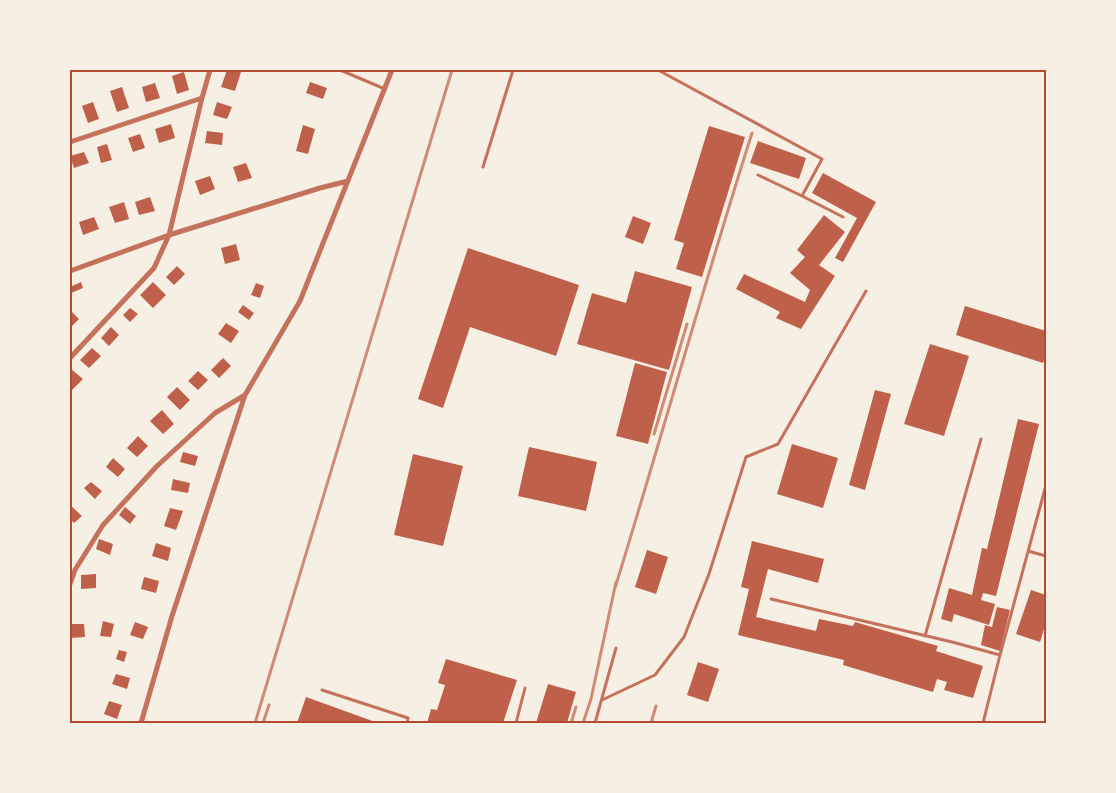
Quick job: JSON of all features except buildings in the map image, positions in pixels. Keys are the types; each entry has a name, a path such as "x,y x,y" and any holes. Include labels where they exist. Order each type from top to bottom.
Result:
{"street":[{"path":"70,358 154,268 169,235 210,70"},
{"path":"141,723 172,616 245,395 300,301 392,70"},
{"path":"70,142 202,98"},
{"path":"70,271 169,235 320,188 348,182"},
{"path":"70,584 75,570 103,525 157,466 215,413 245,395"}],"lane":[{"path":"340,70 385,89"},
{"path":"483,167 513,70"},
{"path":"658,70 822,159 802,196"},
{"path":"758,175 843,217"},
{"path":"602,700 655,675 684,636 709,574 746,457 778,444 866,291"},
{"path":"925,636 981,439"},
{"path":"983,723 1046,485"},
{"path":"1028,552 1046,556"},
{"path":"771,599 1000,655"},
{"path":"595,723 616,648"},
{"path":"516,723 525,688"},
{"path":"322,690 408,718 407,723"}],"railway":[{"path":"255,723 452,70"},
{"path":"615,588 752,133"},
{"path":"654,434 687,324"},
{"path":"583,723 591,699 616,582"},
{"path":"263,723 269,705"},
{"path":"651,723 656,706"},
{"path":"571,723 576,707"}]}
